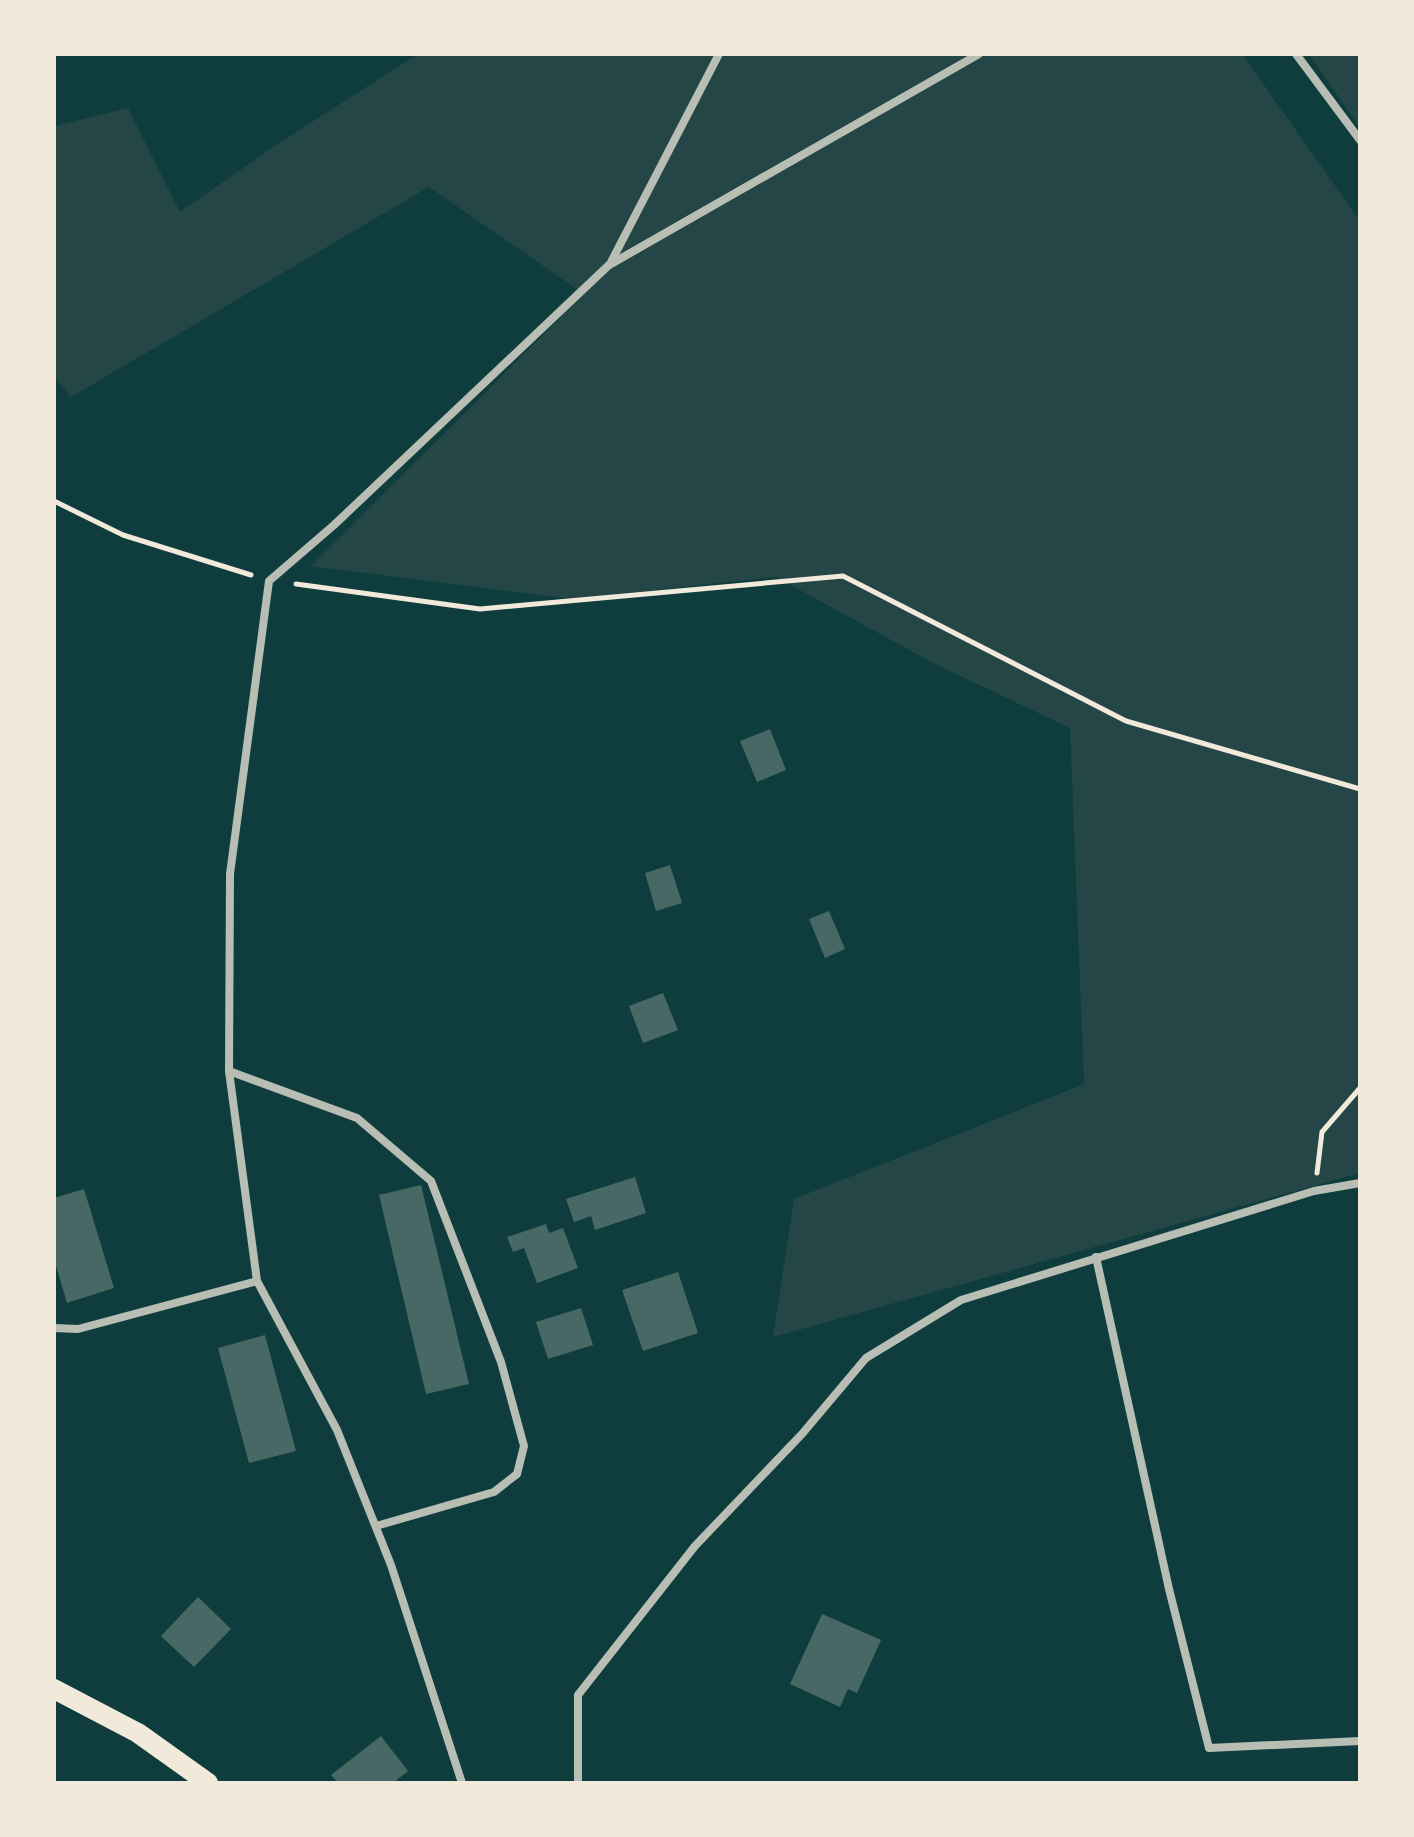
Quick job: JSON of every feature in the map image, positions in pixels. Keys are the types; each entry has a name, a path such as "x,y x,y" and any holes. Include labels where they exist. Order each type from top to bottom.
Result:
{"main road":[{"path":"54,1689 138,1733 208,1783"}],"street":[{"path":"610,264 719,54"},
{"path":"462,1783 376,1526 337,1430 257,1281 229,1071 230,874 269,581 334,525 610,264 979,54"},
{"path":"1296,54 1360,140"},
{"path":"229,1071 357,1118 431,1181 501,1362 524,1446 517,1474 494,1492 376,1526"},
{"path":"578,1783 578,1695 695,1546 802,1434 866,1358 961,1300 1314,1191 1360,1183"},
{"path":"1096,1257 1169,1589 1209,1748 1360,1741"},
{"path":"54,1328 78,1329 257,1281"}],"path":[{"path":"54,501 123,535 269,581 480,609 843,576 1126,721 1360,789"},
{"path":"1314,1191 1322,1132 1360,1088"}],"shaded area":[{"path":"418,54 1242,54 1360,221 1360,1173 773,1337 794,1199 1084,1084 1070,728 935,664 776,577 571,599 311,566 584,294 429,187 71,397 54,377 54,126 128,108 180,212 276,145"},
{"path":"1309,54 1360,54 1360,128"}],"building":[{"path":"770,729 786,770 757,782 740,741"},
{"path":"670,865 682,903 656,911 645,873"},
{"path":"829,911 845,949 825,958 809,919"},
{"path":"663,993 678,1030 643,1043 629,1006"},
{"path":"635,1177 646,1213 595,1230 591,1216 574,1222 566,1199"},
{"path":"421,1185 469,1384 426,1394 379,1195"},
{"path":"84,1189 114,1288 67,1303 54,1259 54,1198"},
{"path":"546,1224 549,1233 563,1228 578,1268 537,1283 524,1248 513,1252 507,1237"},
{"path":"678,1272 698,1333 643,1351 622,1290"},
{"path":"581,1308 593,1345 548,1359 536,1322"},
{"path":"265,1335 296,1451 249,1463 218,1348"},
{"path":"198,1597 231,1629 194,1667 161,1636"},
{"path":"822,1614 881,1640 857,1693 848,1689 840,1707 790,1684"},
{"path":"381,1736 408,1771 393,1783 338,1783 331,1775"}]}
